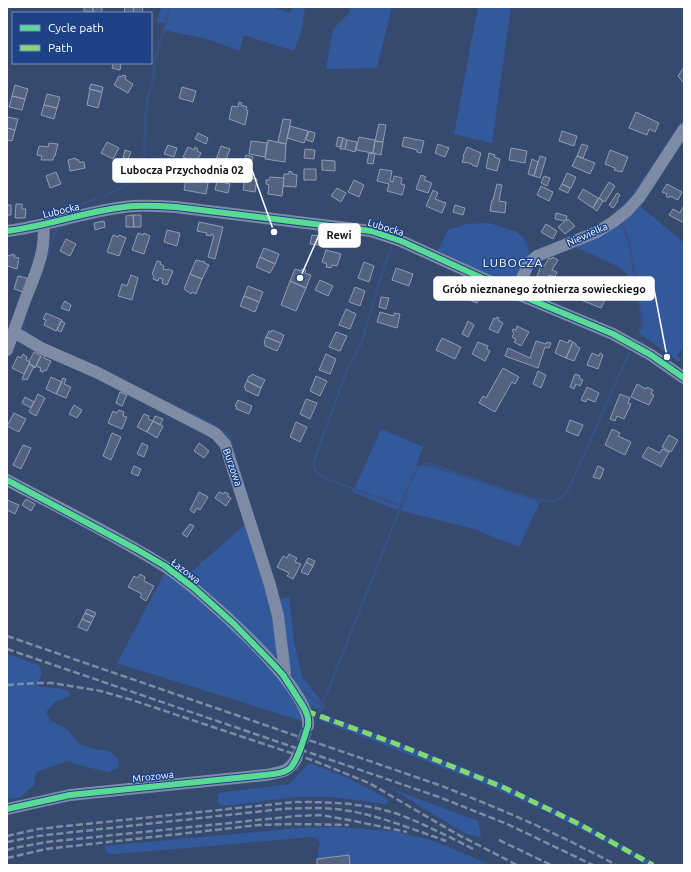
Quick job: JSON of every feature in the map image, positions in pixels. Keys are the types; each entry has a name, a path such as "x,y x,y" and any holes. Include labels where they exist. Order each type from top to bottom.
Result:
{"street":[{"name":"Niewielka","path":"515,293 529,264 537,256 597,232 625,213 639,198 684,129"},
{"name":"Lubocka","path":"7,231 42,225 103,211 133,206 145,206 176,207 382,234 402,241 515,293 623,339 651,355 684,378"},
{"path":"7,350 38,266 42,250 42,225"},
{"name":"Burzowa","path":"14,332 41,348 96,372 211,431 216,434 225,444 270,585 278,616 285,673 283,675"},
{"name":"Łazowa","path":"7,480 136,549 165,566 194,588 234,624 283,675 306,711 308,726"},
{"name":"Mrozowa","path":"7,809 70,795 284,772 290,768 296,759"}],"shaded area":[{"path":"161,7 273,7 290,13 292,7 305,7 302,28 294,51 244,35 239,51 211,40 164,30 166,24 157,22"},
{"path":"351,7 392,7 377,68 326,69 333,29 349,13"},
{"path":"478,7 511,7 492,143 454,134"},
{"path":"640,206 684,243 684,347 677,356 682,359 679,362 639,333 641,323 640,309 636,293 627,274 617,266 575,247 618,224"},
{"path":"489,223 517,232 522,236 528,247 529,255 515,277 508,282 502,281 437,252 448,230 467,224"},
{"path":"381,429 423,447 416,466 430,466 540,502 519,547 474,529 395,509 353,492"},
{"path":"247,523 269,588 279,649 275,658 185,577"},
{"path":"165,573 217,613 285,683 304,711 302,721 117,663"},
{"path":"289,597 294,641 302,677 325,706 323,710 305,701 296,689 287,650 280,599"},
{"path":"7,654 39,665 42,673 37,686 69,691 69,696 55,702 46,712 51,721 68,730 79,744 93,749 109,751 118,759 119,767 108,772 67,761 36,772 34,785 21,797 7,799"},
{"path":"322,714 490,778 581,822 657,865 646,865 629,854 543,810 482,783 319,720"},
{"path":"310,763 348,778 386,798 388,801 386,804 333,797 297,797 223,806 217,802 219,793 289,784"},
{"path":"392,789 478,821 481,837 466,834"},
{"path":"337,827 392,831 434,841 491,865 350,865 349,855 317,859 320,842 313,837 115,854 107,853 104,846 301,828"}],"building":[{"path":"84,7 93,7 93,12 84,11"},
{"path":"93,7 102,7 102,12 93,12"},
{"path":"125,7 134,7 133,12 124,12"},
{"path":"134,7 143,7 142,12 133,12"},
{"path":"113,64 121,64 120,70 112,68"},
{"path":"684,67 684,81 683,82 678,76"},
{"path":"123,75 126,76 125,79 133,84 128,93 114,85 119,76 122,77"},
{"path":"91,84 103,87 102,92 89,89"},
{"path":"15,85 28,89 25,99 12,96"},
{"path":"182,87 196,91 193,102 179,98"},
{"path":"90,89 102,92 98,108 87,105"},
{"path":"47,94 60,97 57,108 44,105"},
{"path":"12,96 25,99 22,110 9,107"},
{"path":"239,102 242,103 241,105 247,107 246,110 248,111 245,125 229,119 232,106 238,107"},
{"path":"44,105 57,108 54,119 41,115"},
{"path":"636,112 659,123 655,132 649,129 647,135 629,128"},
{"path":"7,117 18,119 15,130 7,128"},
{"path":"283,119 291,120 286,144 278,142"},
{"path":"379,124 386,125 383,142 375,141"},
{"path":"290,126 308,131 304,143 287,138"},
{"path":"7,128 15,130 12,141 7,140"},
{"path":"309,131 315,133 313,142 306,140"},
{"path":"562,131 577,136 574,146 559,141"},
{"path":"198,133 208,138 206,144 195,139"},
{"path":"338,137 343,138 341,147 336,146"},
{"path":"359,137 375,140 373,153 356,150"},
{"path":"404,137 424,141 421,153 417,152 417,150 402,146"},
{"path":"343,138 347,140 345,149 340,149"},
{"path":"268,140 286,144 285,162 265,159"},
{"path":"347,140 357,142 355,152 345,149"},
{"path":"251,141 267,143 265,157 249,154"},
{"path":"375,141 383,142 381,155 373,153"},
{"path":"107,142 119,148 113,159 101,153"},
{"path":"49,143 58,144 55,156 53,160 41,160 42,156 37,155 39,146 48,147"},
{"path":"438,144 449,148 445,157 435,153"},
{"path":"582,144 588,146 583,158 577,156"},
{"path":"168,145 177,148 174,157 164,154"},
{"path":"221,146 230,149 222,171 213,168"},
{"path":"188,147 194,150 195,147 198,149 197,151 201,153 196,163 183,157"},
{"path":"467,147 481,153 477,167 472,164 462,162"},
{"path":"511,148 527,151 525,163 509,160"},
{"path":"305,149 315,150 314,159 304,158"},
{"path":"125,150 131,152 128,159 123,158"},
{"path":"610,150 628,157 622,172 614,170 615,168 605,164"},
{"path":"369,153 375,154 373,164 367,163"},
{"path":"489,153 500,159 497,171 486,168"},
{"path":"246,155 253,157 251,164 244,162"},
{"path":"540,156 546,158 540,178 534,176"},
{"path":"577,156 595,163 590,174 572,166"},
{"path":"75,158 76,160 78,159 79,162 84,162 85,168 70,171 68,160"},
{"path":"532,159 538,162 534,176 528,174"},
{"path":"322,160 335,161 335,171 322,170"},
{"path":"304,169 316,169 316,180 304,180"},
{"path":"380,169 392,171 390,181 393,182 394,176 402,178 401,184 405,185 402,195 387,191 389,184 377,181"},
{"path":"289,171 292,172 292,174 297,175 296,187 283,186 284,174 289,174"},
{"path":"56,172 61,184 50,188 46,176"},
{"path":"567,173 576,177 571,188 562,184"},
{"path":"187,174 209,178 206,194 184,190"},
{"path":"421,175 426,177 424,180 432,183 428,193 416,189"},
{"path":"544,176 550,178 547,186 541,183"},
{"path":"245,177 257,179 255,192 243,190"},
{"path":"270,177 284,178 282,196 268,194 269,185 266,184 266,180 269,180"},
{"path":"354,180 364,185 359,197 348,192"},
{"path":"217,181 230,184 228,193 215,190"},
{"path":"609,182 615,186 605,202 599,198"},
{"path":"497,184 502,185 499,201 506,202 505,213 490,211"},
{"path":"562,184 570,188 568,193 559,189"},
{"path":"667,184 682,192 678,200 670,196 669,198 666,196 667,194 662,192"},
{"path":"541,186 553,192 549,201 537,195"},
{"path":"337,188 346,193 341,202 331,196"},
{"path":"583,189 598,198 593,208 578,198"},
{"path":"433,190 438,193 435,199 446,203 442,213 426,206"},
{"path":"617,193 620,195 613,208 609,205"},
{"path":"599,198 603,201 597,211 593,208"},
{"path":"16,204 22,204 22,209 26,209 25,218 15,218"},
{"path":"7,205 11,205 11,215 7,215"},
{"path":"455,205 465,208 463,215 453,212"},
{"path":"683,207 684,223 669,215 673,209 680,213"},
{"path":"556,213 567,216 566,221 568,219 575,226 565,234 558,227 565,221 555,219"},
{"path":"133,215 134,227 126,227 126,216"},
{"path":"133,215 141,215 141,227 134,227"},
{"path":"104,221 105,227 95,230 94,223"},
{"path":"199,222 223,227 215,259 208,257 214,235 206,235 207,233 197,231"},
{"path":"546,224 557,231 553,239 541,232"},
{"path":"167,230 180,233 177,246 164,242"},
{"path":"138,233 143,235 144,233 150,236 144,254 132,250"},
{"path":"113,235 118,237 119,235 126,238 119,256 107,252"},
{"path":"312,235 320,236 319,245 310,244"},
{"path":"66,239 76,244 70,256 60,251"},
{"path":"264,248 279,254 275,264 260,257"},
{"path":"326,250 341,254 337,266 332,265 331,268 326,267 327,264 322,262"},
{"path":"12,254 15,255 14,257 19,258 17,269 7,266 7,255 11,256"},
{"path":"260,257 275,264 270,273 256,267"},
{"path":"553,257 558,260 552,270 557,272 555,277 549,275 545,284 548,285 546,289 534,285 541,265 544,266 549,258 551,259"},
{"path":"196,260 205,262 204,263 209,265 202,279 190,274"},
{"path":"157,261 161,262 160,264 164,266 163,269 173,271 167,285 162,283 163,279 159,278 158,281 153,279 154,276 152,274"},
{"path":"364,262 374,266 369,282 358,278"},
{"path":"396,268 413,274 409,286 392,280"},
{"path":"295,269 301,271 302,269 306,270 305,273 311,275 306,288 290,281"},
{"path":"190,274 202,279 196,294 192,292 191,294 184,289"},
{"path":"131,275 138,278 132,300 118,296 122,284 127,286"},
{"path":"18,276 27,278 23,292 14,289"},
{"path":"320,280 333,286 328,296 315,290"},
{"path":"577,280 608,293 601,308 571,296"},
{"path":"290,281 306,288 296,311 281,305"},
{"path":"248,286 263,292 259,302 244,296"},
{"path":"464,286 481,293 477,303 460,296"},
{"path":"355,287 365,291 360,306 349,302"},
{"path":"244,296 259,302 255,312 240,306"},
{"path":"381,297 389,298 386,309 379,307"},
{"path":"65,301 71,305 69,311 61,308"},
{"path":"346,309 356,314 350,329 339,325"},
{"path":"380,312 394,316 394,313 400,314 397,328 377,322"},
{"path":"46,313 62,320 56,331 44,325 46,320 43,319"},
{"path":"497,317 499,318 498,320 503,323 498,333 489,329 494,318 496,319"},
{"path":"61,321 65,323 61,332 57,330"},
{"path":"468,321 474,325 468,337 462,334"},
{"path":"517,326 529,332 521,346 514,342 516,339 512,337 514,333 512,331 513,329 516,330"},
{"path":"272,330 284,335 281,343 266,337 269,331 271,332"},
{"path":"336,332 347,336 340,351 329,347"},
{"path":"266,337 281,343 277,351 265,346 264,343"},
{"path":"442,338 461,347 455,359 436,350"},
{"path":"560,340 568,343 569,340 573,342 566,358 555,353"},
{"path":"536,341 546,344 547,342 551,343 549,348 545,347 538,368 505,356 508,348 530,358"},
{"path":"478,342 488,346 487,349 490,351 485,361 472,354"},
{"path":"573,342 580,348 574,361 566,358"},
{"path":"34,352 41,356 35,368 29,364"},
{"path":"42,353 45,355 44,358 51,361 46,371 44,370 43,372 40,371 41,368 36,366"},
{"path":"592,353 599,356 600,353 603,355 598,369 587,365"},
{"path":"23,354 27,357 26,360 30,362 24,374 12,368 18,356 21,358"},
{"path":"326,354 336,359 330,374 319,370"},
{"path":"29,364 34,366 27,380 24,380 22,379"},
{"path":"503,368 519,377 515,384 512,382 495,412 479,403 483,396 486,398"},
{"path":"538,371 546,375 541,388 533,384"},
{"path":"252,374 265,380 261,388 247,381 249,376"},
{"path":"575,374 580,376 579,378 583,380 580,386 576,384 574,389 570,387"},
{"path":"316,376 327,381 320,396 310,391"},
{"path":"51,377 62,382 56,394 46,389"},
{"path":"63,378 66,379 64,384 71,387 66,398 56,394"},
{"path":"247,381 261,388 258,396 245,390 246,388 244,387"},
{"path":"637,384 646,389 647,387 653,390 651,394 654,395 649,405 631,397"},
{"path":"587,387 599,393 595,402 587,399 586,402 581,400"},
{"path":"120,392 127,395 122,406 116,403"},
{"path":"38,394 45,398 36,416 29,412"},
{"path":"620,394 630,398 628,403 631,404 624,419 617,416 615,421 610,419"},
{"path":"25,397 34,402 31,408 22,403"},
{"path":"306,399 317,403 310,419 300,414"},
{"path":"238,400 252,406 249,414 236,409 237,407 235,406"},
{"path":"74,405 82,410 77,418 69,414"},
{"path":"119,410 124,412 123,416 127,417 122,429 108,423 113,411 117,413"},
{"path":"14,413 26,419 19,432 7,426"},
{"path":"144,414 149,416 148,419 153,421 147,432 137,427"},
{"path":"155,416 163,419 160,425 153,421"},
{"path":"570,420 583,425 578,436 566,431"},
{"path":"153,421 163,426 157,438 147,432"},
{"path":"296,422 307,427 300,442 290,437"},
{"path":"612,429 620,433 618,436 631,442 625,455 605,445"},
{"path":"112,433 121,437 111,460 103,456"},
{"path":"669,435 678,440 671,452 662,447"},
{"path":"142,443 148,446 144,457 137,454"},
{"path":"199,443 209,451 204,458 194,451"},
{"path":"23,445 31,448 21,469 13,465"},
{"path":"648,447 660,453 662,449 669,452 661,467 642,457"},
{"path":"134,466 141,469 138,476 131,473"},
{"path":"598,466 604,469 600,479 593,477"},
{"path":"199,492 208,497 200,510 197,508 194,513 190,510"},
{"path":"219,492 229,494 227,496 231,498 226,506 215,498"},
{"path":"26,499 35,504 31,511 22,505"},
{"path":"7,500 19,505 15,514 7,510"},
{"path":"190,524 194,526 187,537 182,534"},
{"path":"289,554 297,558 295,562 301,564 293,579 287,576 289,573 277,567 283,556 287,558"},
{"path":"308,558 315,561 313,566 306,562"},
{"path":"306,562 313,566 308,575 301,572"},
{"path":"140,574 145,577 144,581 154,586 146,601 140,597 142,594 128,587 134,576 138,578"},
{"path":"87,609 96,613 94,617 85,613"},
{"path":"85,613 94,617 91,623 82,619"},
{"path":"82,619 91,623 87,631 78,627"},
{"path":"349,855 350,865 317,865 317,859"}],"waterway":[{"path":"105,196 139,177 144,168 147,101 154,76 154,63 170,7"},
{"path":"679,7 684,9"},
{"path":"679,127 684,119"},
{"path":"619,214 617,211 632,197 676,131"},
{"path":"61,215 69,208 96,199"},
{"path":"84,221 93,219"},
{"path":"621,221 629,242 637,288 642,324 637,336"},
{"path":"46,259 54,234 57,229 66,225"},
{"path":"392,247 385,264 361,344 347,370 314,461 314,465 316,472 324,478 402,506"},
{"path":"24,318 24,325 27,335"},
{"path":"319,713 413,476 418,468 427,463 530,498 548,501 561,498 571,484 629,353"},
{"path":"188,412 212,424"},
{"path":"223,430 230,437 238,467"},
{"path":"290,670 292,680"},
{"path":"298,687 322,706"},
{"path":"312,729 316,720"},
{"path":"297,770 299,764"}],"tunnel":[{"path":"296,759 308,726"}],"railway":[{"path":"7,636 439,785 529,822 616,865"},
{"path":"7,649 439,797 507,824 593,865"},
{"path":"7,685 52,683 101,691 312,760 369,783 455,833 517,865"},
{"path":"7,836 38,829 295,802 323,802 377,808 403,816 475,850"},
{"path":"7,842 38,836 282,809 308,808 350,811 399,824 446,841"},
{"path":"7,850 47,842 296,816 320,815 407,832"},
{"path":"7,858 46,849 259,825 349,825"},
{"path":"499,840 551,865"}],"marked path":[{"path":"306,711 394,743 505,788 579,824 653,865"}],"cycle path":[{"path":"7,231 23,229 102,210 134,206 176,207 371,231 401,241 515,293 613,334 651,355 684,378"},
{"path":"7,480 136,549 165,566 194,588 234,624 283,675 304,709 308,723 303,743 295,761 287,771 281,773 70,795 7,809"}],"place":[{"name":"Lubocza Przychodnia 02","path":"274,232"},
{"name":"Rewi","path":"300,278"},
{"name":"Grób nieznanego żołnierza sowieckiego","path":"667,357"}],"district":[{"name":"LUBOCZA","path":"513,263"}]}
